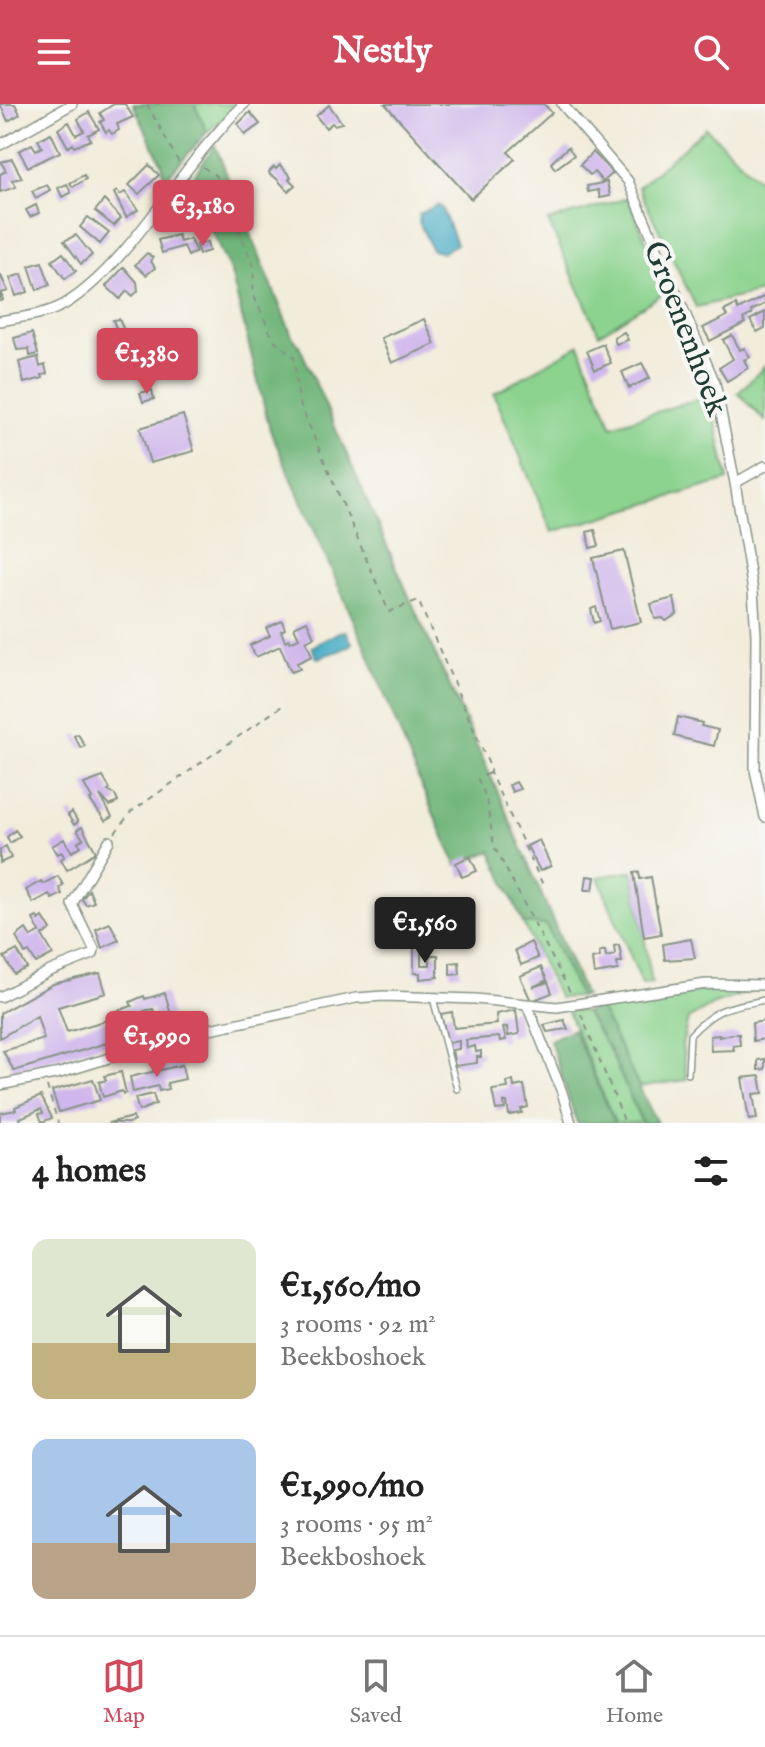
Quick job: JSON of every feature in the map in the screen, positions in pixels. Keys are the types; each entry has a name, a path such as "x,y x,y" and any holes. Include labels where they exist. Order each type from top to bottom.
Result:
{"street":[{"path":"0,145 72,104"},
{"path":"0,321 39,314 62,305 90,286 130,241 183,172 244,104"},
{"name":"Groenenhoek","path":"562,104 619,167 634,194 715,383 735,483 756,617 755,770 765,817"},
{"path":"735,483 765,466"},
{"path":"0,997 50,971 93,954 94,949 72,904 109,841"},
{"path":"0,1085 45,1076 191,1033 321,1004 383,996 475,999 527,1005 577,1004 706,984 765,985"},
{"path":"527,1005 571,1123"}],"lane":[{"path":"433,998 457,1089"},
{"path":"688,1074 690,1035 710,1015 733,1006 765,1000"}],"path":[{"path":"147,104 183,172 202,167 216,176 254,266 253,294 273,339 294,357 299,402 389,612 418,600 490,773 543,885"},
{"path":"109,841 131,812 282,706"},
{"path":"490,773 478,779 486,798 494,846 577,1004 625,1123"},
{"path":"45,1076 58,1123"}],"green space":[{"path":"133,104 194,104 207,132 164,181 162,164"},
{"path":"194,104 240,104 207,132"},
{"path":"706,128 765,186 765,291 696,307 638,187"},
{"path":"215,145 292,336 299,345 495,786 585,996 580,997 546,925 523,923 491,851 457,866 423,790 364,644 270,430 231,273 189,183"},
{"path":"628,198 667,291 599,334 548,221"},
{"path":"579,345 612,426 710,395 728,480 552,532 494,394"},
{"path":"765,366 765,421 738,393"},
{"path":"633,871 652,983 642,984 598,877"},
{"path":"523,923 546,925 580,997 559,998"},
{"path":"703,991 750,992 714,1004 688,1019 682,1045 687,1080 639,1087 600,1008"},
{"path":"600,1008 657,1123 642,1123 610,1051 585,1012"},
{"path":"567,1010 585,1012 610,1051 642,1123 615,1123"},
{"path":"573,1029 615,1123 577,1123 550,1040"}],"water":[{"path":"438,205 456,244 442,253 432,250 419,222 419,214"},
{"path":"346,631 352,643 340,651 316,657 312,647"}],"building":[{"path":"0,104 15,104 20,114 8,121"},
{"path":"114,104 125,104 133,117 117,124 119,130 112,134 109,130 106,132 100,122 104,120 100,113"},
{"path":"385,104 544,104 552,113 508,152 515,159 471,199"},
{"path":"329,105 342,123 332,123 326,128 316,116"},
{"path":"89,112 99,129 88,135 91,140 68,147 58,129 69,122 76,135 84,131 78,119"},
{"path":"250,112 260,124 245,135 238,124"},
{"path":"51,133 60,152 28,167 19,151 32,144 36,150 42,147 38,140"},
{"path":"568,147 574,155 555,169 551,163"},
{"path":"593,152 613,173 603,182 594,172 590,175 580,165"},
{"path":"12,159 22,178 12,180 16,187 0,192 0,174 6,171 1,162"},
{"path":"149,165 159,175 139,194 129,185"},
{"path":"280,165 295,185 288,191 269,172"},
{"path":"84,175 86,179 73,187 70,183"},
{"path":"607,182 610,196 600,198 598,190 588,192 587,186"},
{"path":"67,184 71,193 62,197 58,188"},
{"path":"47,185 50,190 36,198 32,191"},
{"path":"117,191 120,195 125,192 138,210 126,217 114,193"},
{"path":"104,200 121,218 114,226 95,211"},
{"path":"36,205 39,213 30,217 26,210"},
{"path":"88,217 109,233 100,244 80,227"},
{"path":"76,235 92,255 81,264 64,241"},
{"path":"178,235 180,242 190,239 196,252 188,256 184,246 162,253 158,240"},
{"path":"207,242 209,251 199,254 196,245"},
{"path":"63,253 76,271 65,279 52,261"},
{"path":"147,253 153,258 151,261 155,268 146,275 135,265"},
{"path":"42,262 50,285 37,290 29,266"},
{"path":"124,267 137,282 138,291 133,296 127,291 120,299 106,286"},
{"path":"0,274 8,291 1,293 3,300 0,301"},
{"path":"22,274 28,292 16,296 10,278"},
{"path":"765,296 765,304 751,311 752,314 743,319 745,323 710,341 703,328 727,316 724,311 736,305 738,310"},
{"path":"765,312 765,328 757,332 750,320"},
{"path":"119,319 127,337 120,339 113,320"},
{"path":"424,319 435,344 392,363 381,338"},
{"path":"624,332 628,340 616,344 614,338"},
{"path":"32,333 38,354 30,356 29,349 17,350 14,338"},
{"path":"732,335 740,350 744,348 750,357 744,360 748,368 727,381 719,368 733,359 723,340"},
{"path":"603,344 611,363 595,370 587,351"},
{"path":"38,357 40,367 45,365 47,374 24,383 19,362"},
{"path":"158,361 161,371 147,374 145,365"},
{"path":"642,363 650,378 629,388 622,372"},
{"path":"152,390 154,399 143,402 140,393"},
{"path":"183,415 194,451 150,463 140,428"},
{"path":"595,530 599,546 590,548 587,532"},
{"path":"624,551 641,622 610,629 593,558"},
{"path":"674,598 677,614 666,621 663,618 655,619 651,604"},
{"path":"596,607 600,621 594,623 591,609"},
{"path":"282,621 285,629 281,631 285,641 299,638 294,627 307,621 314,637 306,641 312,656 297,663 300,669 291,672 280,646 256,657 250,645 270,636 266,628"},
{"path":"678,717 718,730 714,746 674,736"},
{"path":"78,734 85,746 81,748 74,736"},
{"path":"103,777 110,789 108,791 115,795 118,802 110,806 100,795 112,817 105,821 90,800 84,784"},
{"path":"516,782 520,789 512,792 509,785"},
{"path":"72,812 78,822 74,825 68,815"},
{"path":"82,827 96,852 67,870 61,859 64,857 62,852 58,854 52,846 64,839 72,852 81,846 78,842 83,839 77,830"},
{"path":"15,830 20,836 10,843 7,837"},
{"path":"539,840 551,866 540,871 527,846"},
{"path":"6,846 11,858 0,863 0,850"},
{"path":"470,856 477,871 462,877 456,863"},
{"path":"639,872 640,879 651,877 661,934 644,937 634,873"},
{"path":"58,876 63,885 59,888 62,894 52,899 49,894 33,903 26,890"},
{"path":"587,876 595,877 593,890 585,890"},
{"path":"89,890 94,902 86,905 82,899"},
{"path":"37,917 39,920 43,917 51,930 42,935 53,954 36,963 29,952 25,954 16,937 26,929 31,937 40,932 33,919"},
{"path":"110,923 119,940 102,948 96,929"},
{"path":"691,939 695,958 665,960 663,944"},
{"path":"531,942 538,958 521,965 515,950"},
{"path":"414,945 421,945 421,965 430,965 430,955 438,955 438,977 420,979 420,973 414,973"},
{"path":"619,945 622,962 617,962 618,970 594,974 592,959 600,957 599,952 605,950 606,957 615,955 614,946"},
{"path":"17,950 27,968 14,974 4,957"},
{"path":"459,962 460,974 450,975 450,963"},
{"path":"541,967 547,980 533,987 548,982 552,993 531,1001 520,976"},
{"path":"100,973 106,993 58,1007 67,1032 114,1018 120,1039 14,1071 3,1051 44,1039 37,1016 0,1038 0,1013 53,984"},
{"path":"165,993 171,1015 156,1020 153,1009 144,1011 147,1022 128,1028 125,1021 121,1023 117,1011 132,1006 130,1002"},
{"path":"516,1010 519,1034 508,1036 507,1027 503,1028 506,1040 500,1041 499,1037 466,1040 467,1048 475,1046 476,1052 481,1051 481,1057 477,1057 477,1063 455,1066 452,1050 459,1049 459,1041 448,1043 441,1014 452,1012 454,1028 497,1024 496,1014"},
{"path":"564,1020 568,1029 547,1032 544,1025"},
{"path":"765,1021 765,1039 753,1041 752,1023"},
{"path":"739,1034 740,1045 733,1046 734,1050 711,1051 710,1036"},
{"path":"765,1059 765,1069 758,1070 758,1060"},
{"path":"182,1065 185,1079 167,1083 168,1089 159,1091 158,1086 133,1092 130,1077"},
{"path":"121,1072 126,1093 122,1091 103,1097 99,1082 106,1080 104,1076"},
{"path":"760,1076 763,1093 753,1094 757,1119 749,1120 742,1078"},
{"path":"93,1079 100,1100 59,1112 52,1091"},
{"path":"513,1081 514,1087 524,1085 528,1107 521,1109 522,1113 509,1115 507,1102 504,1102 505,1109 496,1110 492,1090 508,1088 507,1082"},
{"path":"153,1094 156,1104 139,1111 135,1098"},
{"path":"41,1096 52,1118 42,1122 41,1109 20,1118 21,1123 0,1123 0,1113 16,1110 15,1107"},
{"path":"133,1117 134,1121 128,1123 108,1123"}]}
